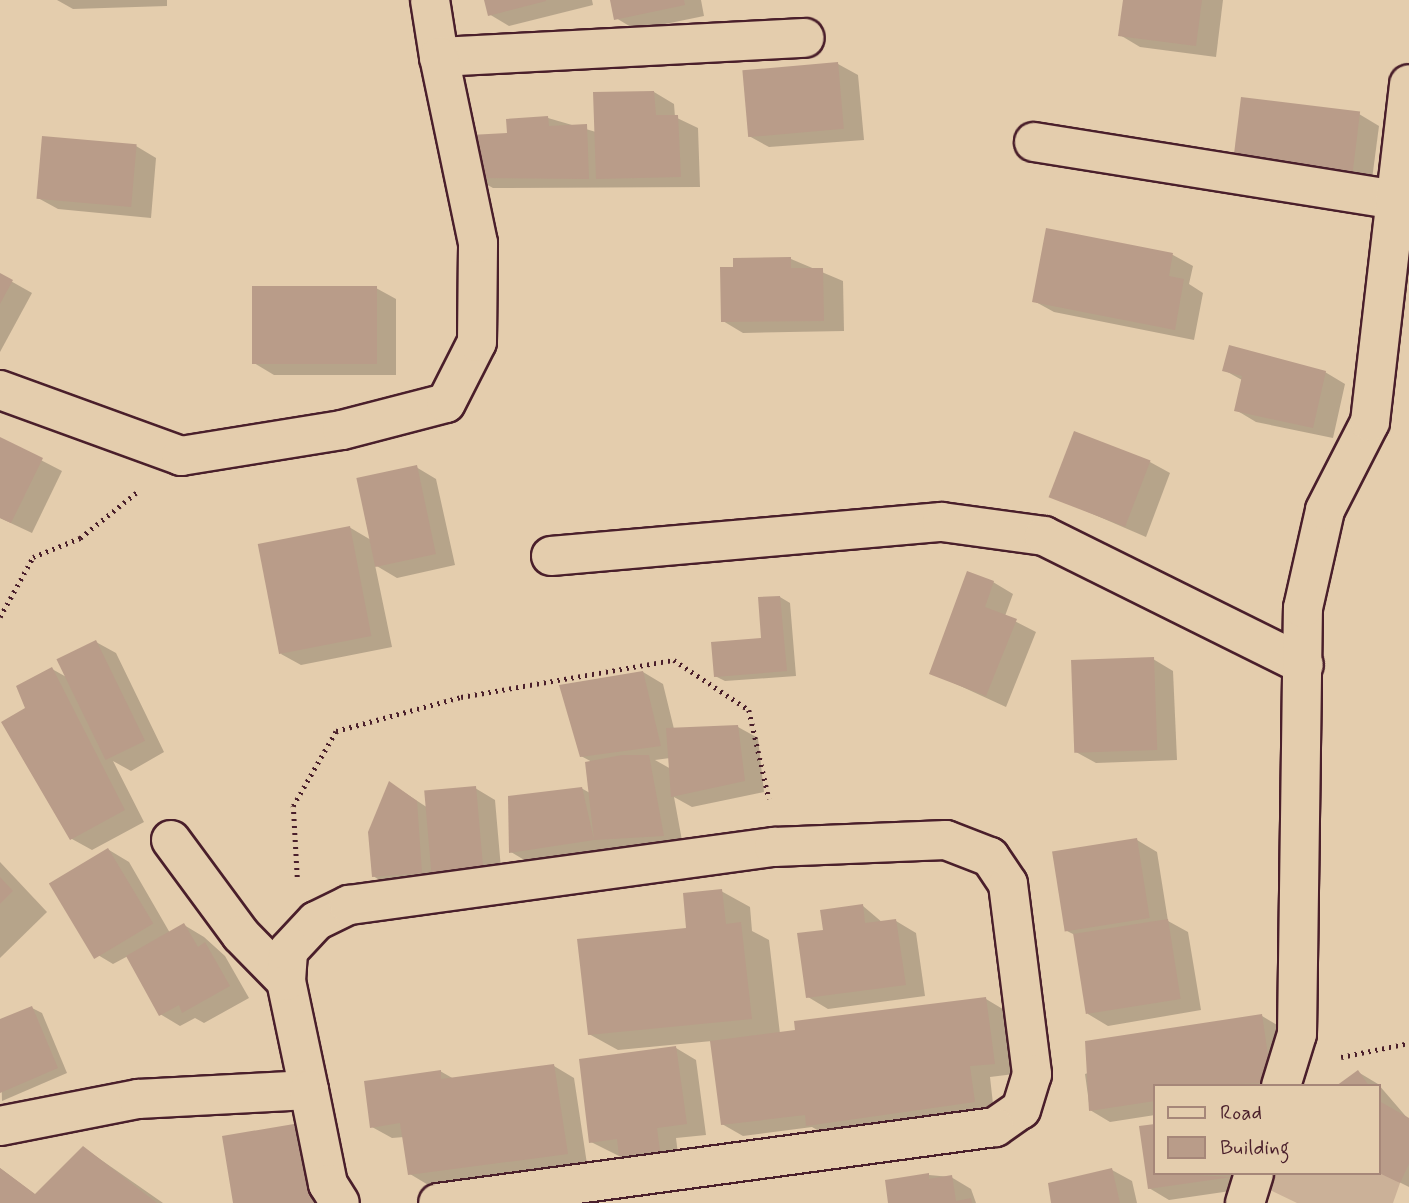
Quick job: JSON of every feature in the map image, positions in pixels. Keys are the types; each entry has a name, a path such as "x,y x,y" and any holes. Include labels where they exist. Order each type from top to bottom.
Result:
{"street":[{"path":"0,390 181,456 342,430 446,403 477,342 478,243 439,57 430,0"},
{"path":"439,57 805,38"},
{"path":"1282,1084 1297,1034 1303,608 1325,510 1370,422 1409,84"},
{"path":"1034,142 1396,200"},
{"path":"551,556 942,522 1044,536 1304,665"},
{"path":"171,840 241,935 287,966"},
{"path":"340,1203 328,1184 287,966 316,921 349,905 774,847 946,840 990,857 1008,884 1032,1074 1021,1109 995,1127 438,1203"},
{"path":"0,1126 138,1099 310,1090"},
{"path":"1245,1203 1253,1175"}],"path":[{"path":"0,617 33,557 80,538 181,456"},
{"path":"287,966 297,886 293,806 337,731 461,697 674,660 749,710 774,847"},
{"path":"1334,1063 1343,1055 1409,1043"}],"shaded area":[{"path":"1381,1171 1400,1183 1393,1203 1297,1203 1266,1188 1270,1175 1381,1175"}],"building":[{"path":"484,0 546,0 546,1 488,16"},
{"path":"610,0 684,0 685,5 614,20"},
{"path":"1123,0 1202,0 1196,46 1118,36"},
{"path":"838,62 844,129 748,137 742,70"},
{"path":"654,91 656,115 678,115 681,177 596,179 593,92"},
{"path":"1241,97 1360,112 1352,175 1233,161"},
{"path":"548,116 549,126 587,124 589,179 472,178 470,135 507,133 506,119"},
{"path":"42,136 137,144 131,207 37,199"},
{"path":"1046,228 1173,253 1169,276 1184,279 1175,330 1032,302"},
{"path":"791,257 791,268 823,268 824,321 721,322 720,267 733,267 733,258"},
{"path":"0,273 13,280 0,304"},
{"path":"252,286 377,286 377,364 252,364"},
{"path":"1229,345 1326,371 1313,428 1234,411 1242,376 1222,371"},
{"path":"1074,431 1151,460 1125,527 1049,497"},
{"path":"0,437 43,458 11,523 0,518"},
{"path":"417,465 436,554 375,567 356,478"},
{"path":"350,526 371,636 279,654 258,544"},
{"path":"967,571 994,581 985,607 1017,619 986,696 929,674"},
{"path":"780,596 787,671 714,677 711,642 761,638 758,597"},
{"path":"96,640 145,741 106,760 56,659"},
{"path":"1154,657 1157,750 1074,753 1071,660"},
{"path":"52,667 125,810 70,840 1,722 25,708 16,686"},
{"path":"643,671 661,746 580,757 559,685"},
{"path":"738,725 745,781 671,797 666,728"},
{"path":"622,755 649,755 664,836 594,840 585,762"},
{"path":"389,781 417,801 422,873 372,877 368,832"},
{"path":"476,786 483,869 431,873 424,791"},
{"path":"582,787 594,840 509,853 508,796"},
{"path":"1137,838 1150,918 1065,931 1052,851"},
{"path":"108,848 153,923 94,959 49,884"},
{"path":"0,877 13,891 0,904"},
{"path":"722,889 726,924 741,922 752,1019 588,1035 577,939 686,928 683,893"},
{"path":"863,904 865,923 896,919 906,985 806,998 797,933 823,930 820,910"},
{"path":"1168,919 1181,999 1086,1014 1073,934"},
{"path":"184,923 198,947 205,942 230,986 182,1013 179,1005 159,1016 126,956"},
{"path":"986,997 995,1064 970,1066 975,1102 806,1126 805,1115 721,1125 710,1041 795,1030 794,1021"},
{"path":"32,1006 58,1068 0,1093 0,1019"},
{"path":"1262,1014 1272,1083 1154,1084 1154,1101 1089,1111 1085,1041"},
{"path":"676,1046 687,1124 657,1128 660,1151 619,1156 617,1139 589,1143 579,1059"},
{"path":"554,1064 568,1154 408,1175 400,1123 370,1128 364,1081 441,1070 441,1079"},
{"path":"1358,1070 1368,1084 1339,1084"},
{"path":"1381,1102 1409,1118 1409,1164 1400,1183 1381,1174"},
{"path":"294,1124 298,1147 312,1144 313,1203 233,1203 222,1136"},
{"path":"1154,1124 1154,1175 1232,1177 1148,1189 1139,1126"},
{"path":"83,1146 157,1203 0,1203 0,1168 35,1194"},
{"path":"1112,1168 1120,1203 1051,1203 1048,1183"},
{"path":"929,1173 929,1179 952,1175 956,1201 971,1198 972,1203 888,1203 885,1180"}]}
